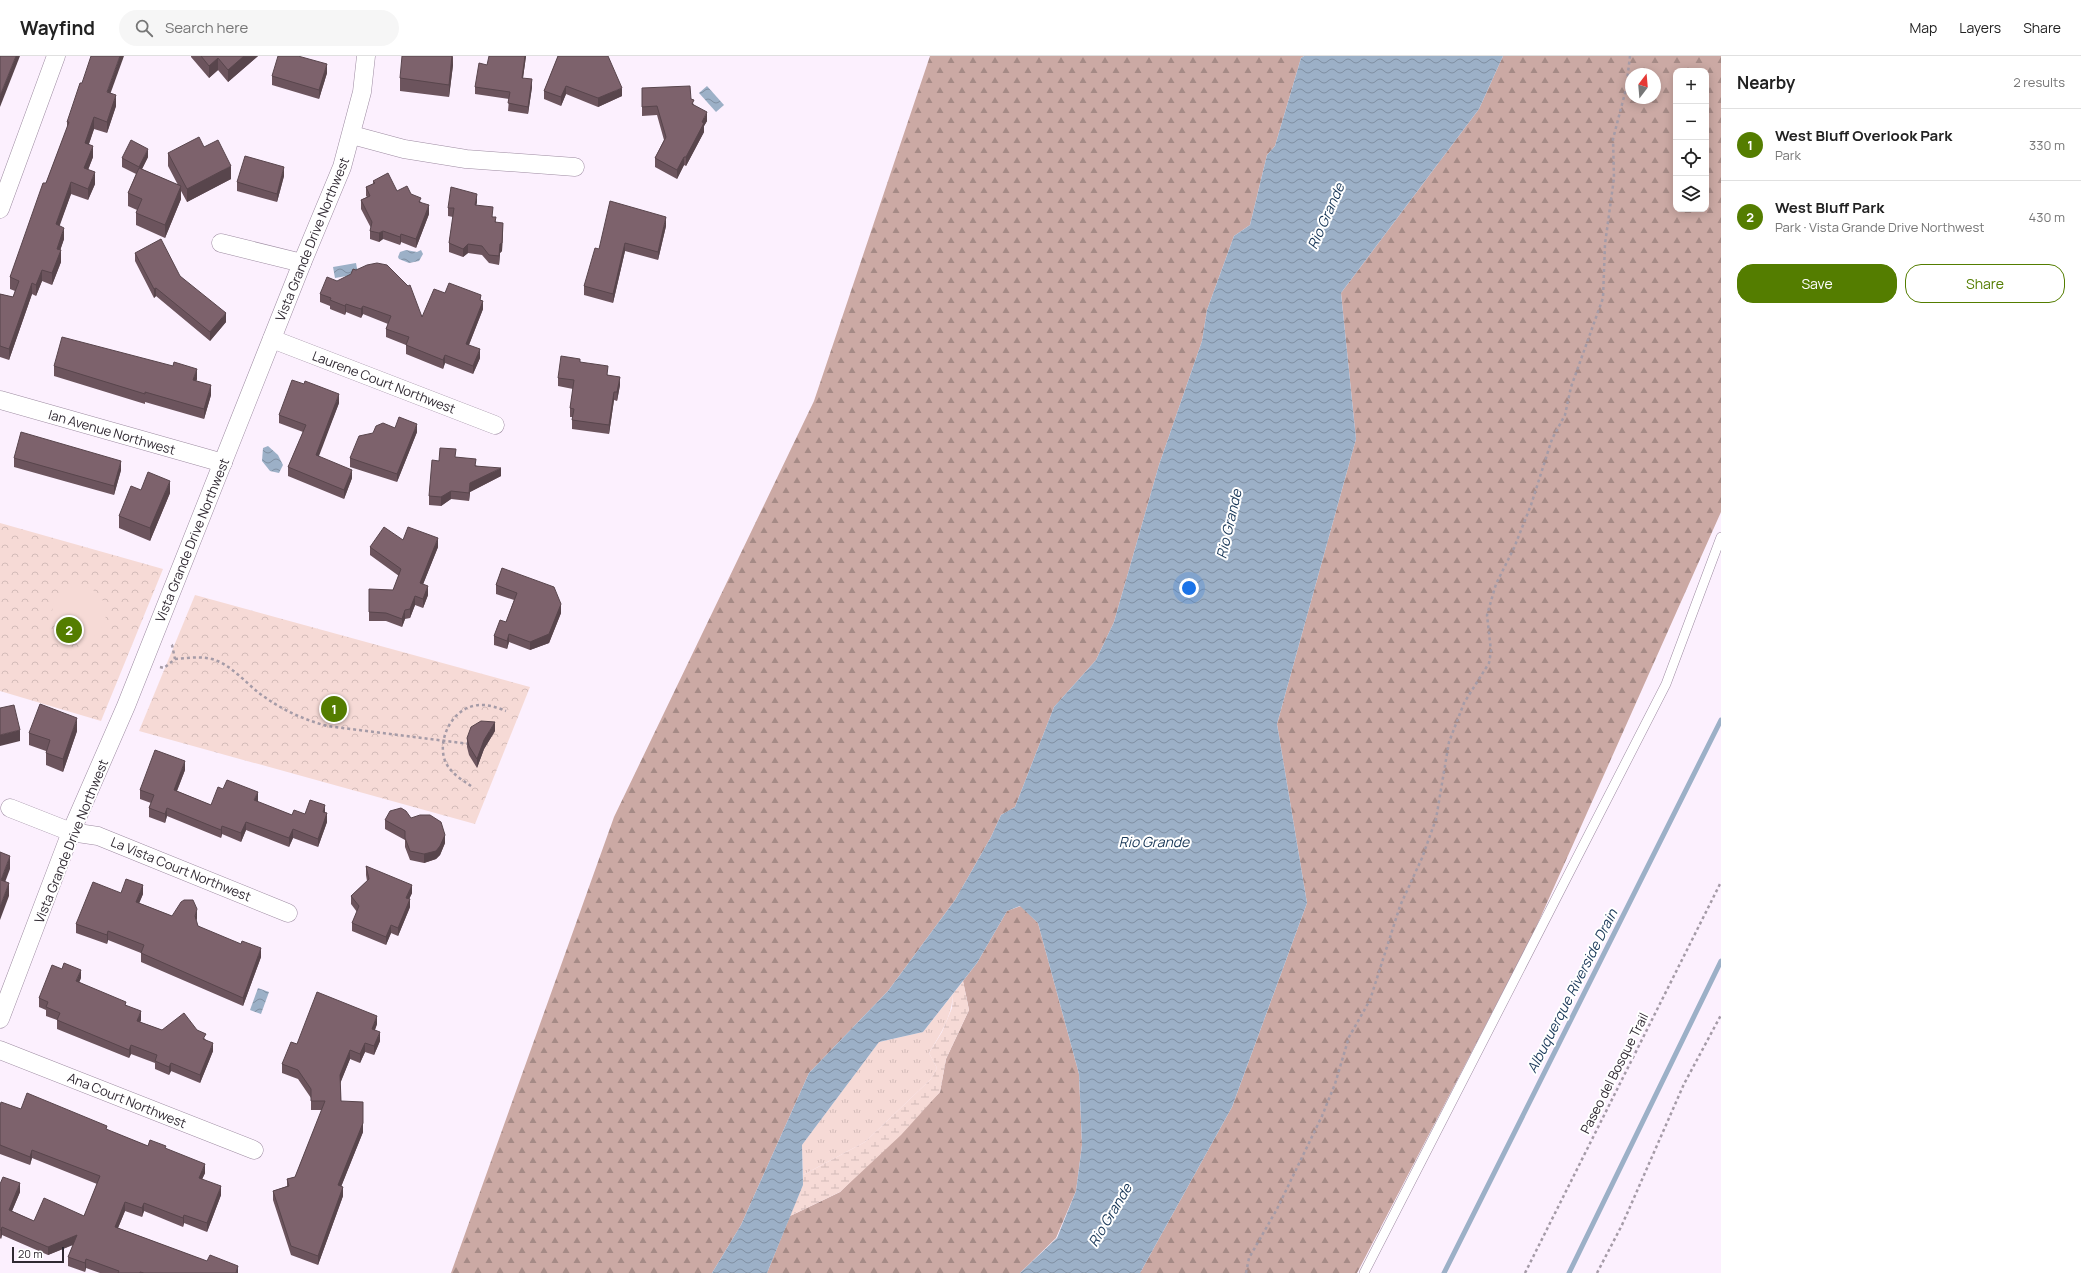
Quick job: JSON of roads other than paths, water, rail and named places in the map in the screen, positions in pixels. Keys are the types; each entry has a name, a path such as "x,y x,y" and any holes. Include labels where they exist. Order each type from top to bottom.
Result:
{"street":[{"path":"0,208 56,56"},
{"name":"Vista Grande Drive Northwest","path":"0,1019 71,832 126,706 302,263 342,167 352,135 362,92 366,56"},
{"path":"352,135 404,149 466,159 575,167"},
{"path":"221,243 302,263"},
{"name":"Laurene Court Northwest","path":"272,339 495,425"},
{"name":"Ian Avenue Northwest","path":"0,400 223,463"},
{"name":"La Vista Court Northwest","path":"10,808 71,832 98,836 288,913"},
{"name":"Ana Court Northwest","path":"0,1050 254,1150"}],"lane":[{"path":"1364,1273 1666,684 1721,537"}],"water":[{"name":"Rio Grande","path":"1304,56 1503,56 1479,109 1341,293 1356,439 1277,724 1307,903 1232,1107 1140,1273 1020,1273 1057,1238 1076,1191 1082,1145 1079,1074 1038,923 1020,906 1007,911 977,963 923,1032 879,1042 802,1145 803,1185 767,1273 712,1273 741,1225 809,1073 888,991 955,900 991,837 1001,815 1015,807 1054,707 1096,660 1114,622 1159,465 1202,341 1207,310 1234,236 1250,225 1267,155 1275,146 1301,58"},
{"path":"707,86 724,105 716,112 699,93"},
{"path":"406,250 417,252 421,250 423,254 419,261 409,263 399,259 398,257 400,252"},
{"path":"356,263 358,274 335,278 333,267"},
{"path":"268,446 278,455 283,465 279,473 270,471 262,461 263,448"},
{"path":"258,988 269,992 261,1014 250,1010"}],"waterway":[{"name":"Albuquerque Riverside Drain","path":"1444,1273 1721,720"},
{"path":"1569,1273 1721,961"}],"place":[{"name":"West Bluff Park","path":"69,630"},
{"name":"West Bluff Overlook Park","path":"334,709"}]}
